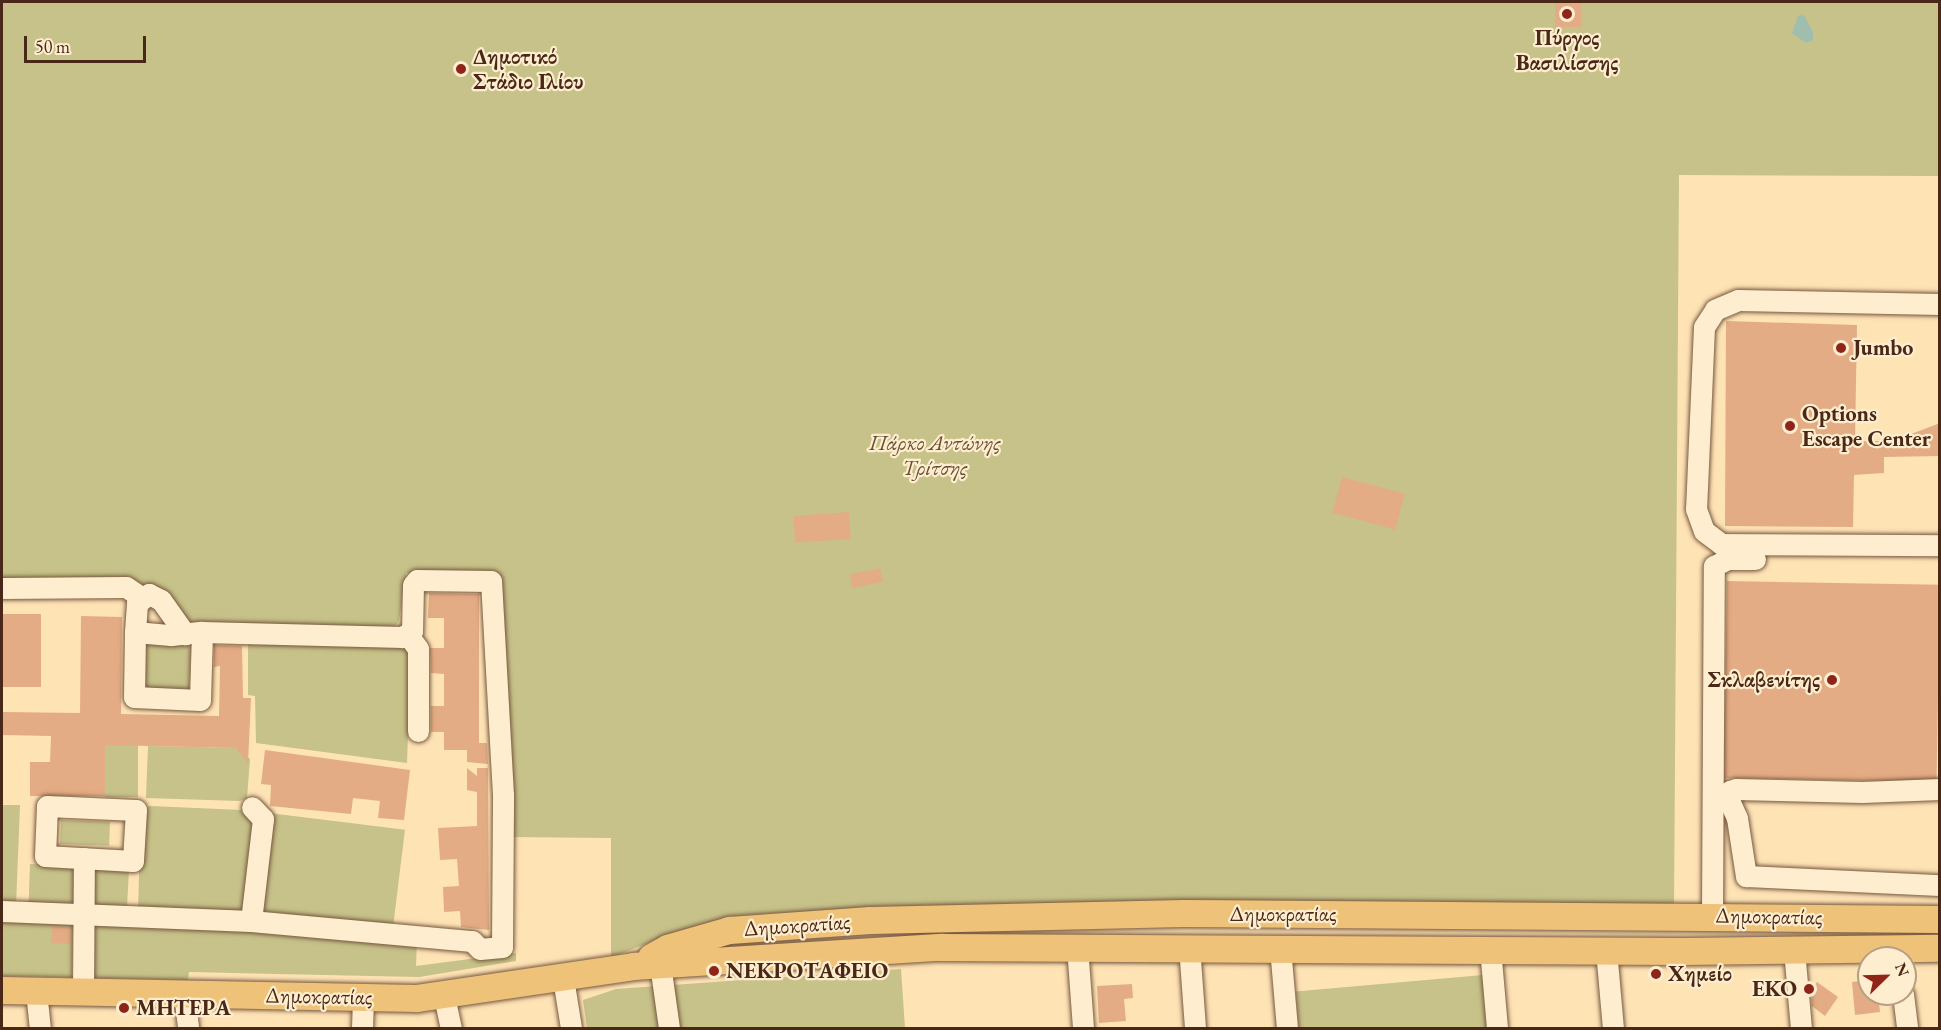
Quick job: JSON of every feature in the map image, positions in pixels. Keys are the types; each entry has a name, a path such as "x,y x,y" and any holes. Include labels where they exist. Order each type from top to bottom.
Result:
{"main road":[{"name":"Δημοκρατίας","path":"647,965 667,948 729,930 850,921 1183,913 1940,919"},
{"name":"Δημοκρατίας","path":"2,990 363,997 444,996 647,965 940,947 1189,946 1857,952"},
{"name":"Δημοκρατίας","path":"1917,951 1940,948"}],"street":[{"path":"1939,304 1738,300 1715,310 1704,327 1696,509 1704,531 1721,544 1940,545"},
{"path":"1712,916 1714,566 1728,559 1940,558"},
{"path":"2,911 251,921 472,941 480,949 498,950 504,944 503,795 491,581 417,580 413,585 412,631 408,635 135,632"},
{"path":"2,588 126,587 141,597 155,595 194,633 200,700 134,698 137,603 141,597"},
{"path":"408,635 418,649 418,731"},
{"path":"1940,789 1862,792 1736,789 1730,791 1728,798 1737,818 1746,876 1940,885"},
{"path":"47,806 136,810 133,861 84,858 45,856 47,806"},
{"path":"251,921 263,819 252,807"},
{"path":"83,992 84,858"},
{"path":"1077,946 1083,1029"},
{"path":"1189,946 1195,1029"},
{"path":"1280,947 1287,1029"},
{"path":"1490,948 1497,1029"},
{"path":"1606,950 1613,1029"},
{"path":"1794,950 1801,1029"},
{"path":"647,965 669,1029"},
{"path":"563,978 572,1029"},
{"path":"36,991 40,1029"},
{"path":"184,994 188,1029"},
{"path":"444,996 451,1029"},
{"path":"362,1029 363,997"},
{"path":"1904,1006 1907,1029"}],"green space":[{"name":"Πάρκο Αντώνης Τρίτσης","path":"2,2 1939,2 1939,176 1679,175 1674,906 669,934 611,958 611,838 508,837 498,576 406,573 399,621 392,630 182,625 164,600 2,584"},
{"path":"248,636 411,647 407,763 256,743 255,696 248,695"},
{"path":"142,641 187,643 191,650 189,690 144,692"},
{"path":"105,745 138,745 138,797 105,797"},
{"path":"148,746 237,748 250,759 247,798 240,801 146,798"},
{"path":"2,805 20,805 16,906 2,905"},
{"path":"150,806 242,810 254,816 244,914 138,911 141,809"},
{"path":"269,813 405,830 392,932 256,915"},
{"path":"61,820 110,822 109,846 60,844"},
{"path":"30,864 77,866 76,906 29,904"},
{"path":"92,868 129,870 127,908 90,906"},
{"path":"2,918 73,919 72,977 2,976"},
{"path":"93,920 417,940 416,966 516,953 516,961 419,977 189,972 188,980 92,978"},
{"path":"901,969 905,1028 587,1028 583,1000 616,989"},
{"path":"1483,975 1488,1028 1299,1028 1296,991"}],"shaded area":[{"path":"1804,15 1813,32 1813,40 1806,43 1792,33 1798,16"}],"building":[{"name":"Πύργος Βασιλίσσης","path":"1555,2 1581,2 1581,27 1555,27"},
{"name":"Options Escape Center","path":"1726,321 1857,325 1855,441 1893,441 1940,423 1940,456 1884,457 1884,473 1854,475 1853,527 1725,526"},
{"path":"1342,477 1405,494 1395,530 1332,513"},
{"path":"849,512 851,539 795,543 793,516"},
{"path":"880,568 883,582 853,588 850,574"},
{"name":"Σκλαβενίτης","path":"1727,581 1940,585 1937,782 1724,778"},
{"path":"429,593 479,594 479,743 487,743 488,764 467,762 467,750 444,750 444,732 431,732 431,706 444,706 444,674 431,673 430,648 444,648 444,618 428,618"},
{"path":"2,614 41,614 41,687 2,687"},
{"path":"81,616 122,617 121,714 219,716 220,666 214,667 214,645 242,646 243,698 251,698 248,763 236,748 105,745 105,796 30,796 30,762 50,762 51,736 2,735 2,712 80,713"},
{"path":"265,750 410,770 404,820 378,818 380,801 353,798 351,814 270,806 271,785 261,784"},
{"path":"467,768 477,776 477,768 488,768 489,930 461,927 460,911 444,912 443,887 459,886 457,859 440,860 438,828 477,826 477,792 467,790"},
{"path":"52,926 71,927 70,944 51,943"},
{"path":"1857,981 1857,1006 1879,1006 1880,1012 1855,1015 1852,982"},
{"path":"1817,982 1838,997 1825,1016 1812,1006 1811,992"},
{"path":"1132,984 1133,998 1124,999 1126,1021 1099,1023 1097,986"}],"place":[{"name":"Πύργος Βασιλίσσης","path":"1567,14"},
{"name":"Δημοτικό Στάδιο Ιλίου","path":"461,69"},
{"name":"Jumbo","path":"1841,348"},
{"name":"Options Escape Center","path":"1790,426"},
{"name":"Σκλαβενίτης","path":"1832,680"},
{"name":"ΝΕΚΡΟΤΑΦΕΙΟ","path":"714,971"},
{"name":"Χημείο","path":"1656,974"},
{"name":"EKO","path":"1809,989"},
{"name":"ΜΗΤΕΡΑ","path":"124,1008"}]}
